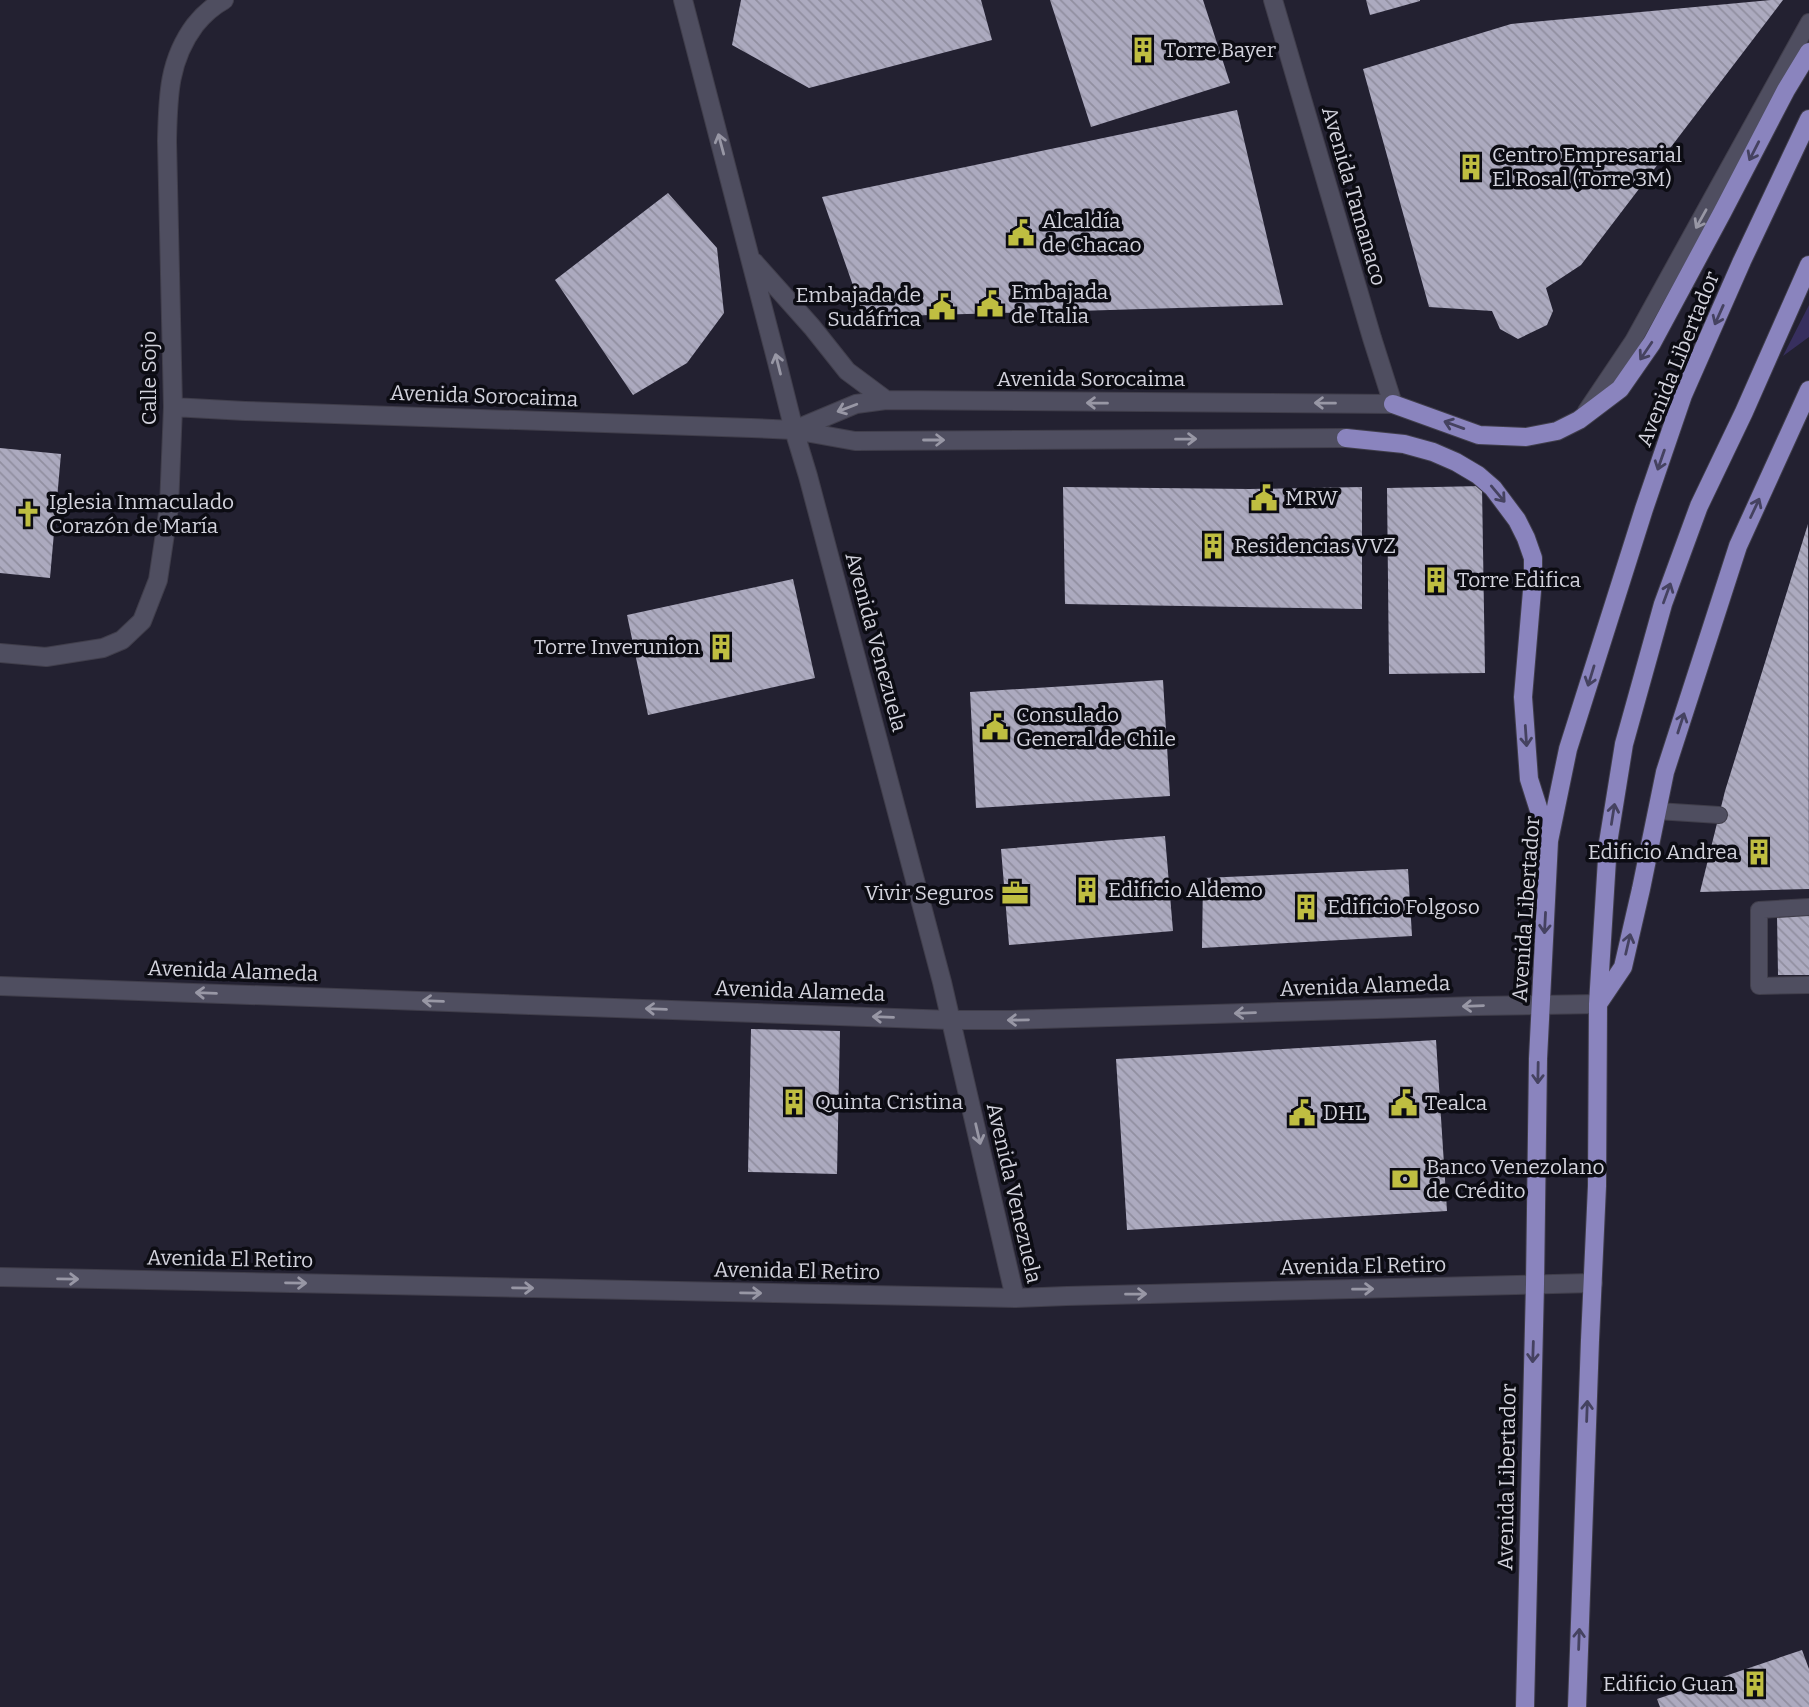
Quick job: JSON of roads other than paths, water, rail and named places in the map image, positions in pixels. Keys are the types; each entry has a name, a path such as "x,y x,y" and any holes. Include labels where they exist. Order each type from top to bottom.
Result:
{"main road":[{"path":"1393,404 1479,435 1526,437 1557,430 1580,420 1620,389 1652,344 1786,90 1809,52"},
{"name":"Avenida Libertador","path":"1525,1707 1538,1059 1549,841 1568,750 1683,395 1809,119"},
{"path":"1577,1707 1597,1186 1598,1004 1608,843 1624,744 1662,604 1699,506 1809,265"},
{"path":"1598,1004 1623,967 1665,772 1738,546 1809,390"},
{"path":"1346,438 1404,444 1456,462 1493,488 1506,503 1526,538 1533,558 1534,579 1523,697 1528,766 1529,779 1549,841"}],"street":[{"name":"Calle Sojo","path":"0,653 46,657 103,648 122,639 142,621 158,580 167,519 173,407 168,100 174,64 184,40 201,18 224,0"},
{"name":"Avenida Venezuela","path":"684,0 794,430 951,1020 1015,1298"},
{"name":"Avenida Tamanaco","path":"1273,0 1393,404"},
{"path":"751,258 847,371 886,400"},
{"name":"Avenida Sorocaima","path":"794,430 856,404 886,400 1393,404"},
{"name":"Avenida Sorocaima","path":"173,407 794,430 855,441 1346,438"},
{"name":"Avenida Alameda","path":"0,986 951,1020 1598,1004"},
{"name":"Avenida El Retiro","path":"0,1277 1015,1298 1593,1283"}],"lane":[{"path":"1580,420 1633,341 1809,22"},
{"path":"1657,811 1719,815"},
{"path":"1809,907 1759,910 1759,986 1809,985"}],"place":[{"name":"Torre Bayer","path":"1143,50"},
{"name":"Centro Empresarial El Rosal (Torre 3M)","path":"1471,167"},
{"name":"Alcaldía de Chacao","path":"1021,233"},
{"name":"Embajada de Italia","path":"990,304"},
{"name":"Embajada de Sudáfrica","path":"942,307"},
{"name":"MRW","path":"1264,498"},
{"name":"Iglesia Inmaculado Corazón de María","path":"28,514"},
{"name":"Residencias VVZ","path":"1213,546"},
{"name":"Torre Edifica","path":"1436,580"},
{"name":"Torre Inverunion","path":"721,647"},
{"name":"Consulado General de Chile","path":"995,727"},
{"name":"Edificio Andrea","path":"1759,852"},
{"name":"Edificio Aldemo","path":"1087,890"},
{"name":"Vivir Seguros","path":"1015,893"},
{"name":"Edificio Folgoso","path":"1306,907"},
{"name":"Quinta Cristina","path":"794,1102"},
{"name":"Tealca","path":"1404,1103"},
{"name":"DHL","path":"1302,1113"},
{"name":"Banco Venezolano de Crédito","path":"1405,1179"},
{"name":"Edificio Guan","path":"1755,1684"}]}
